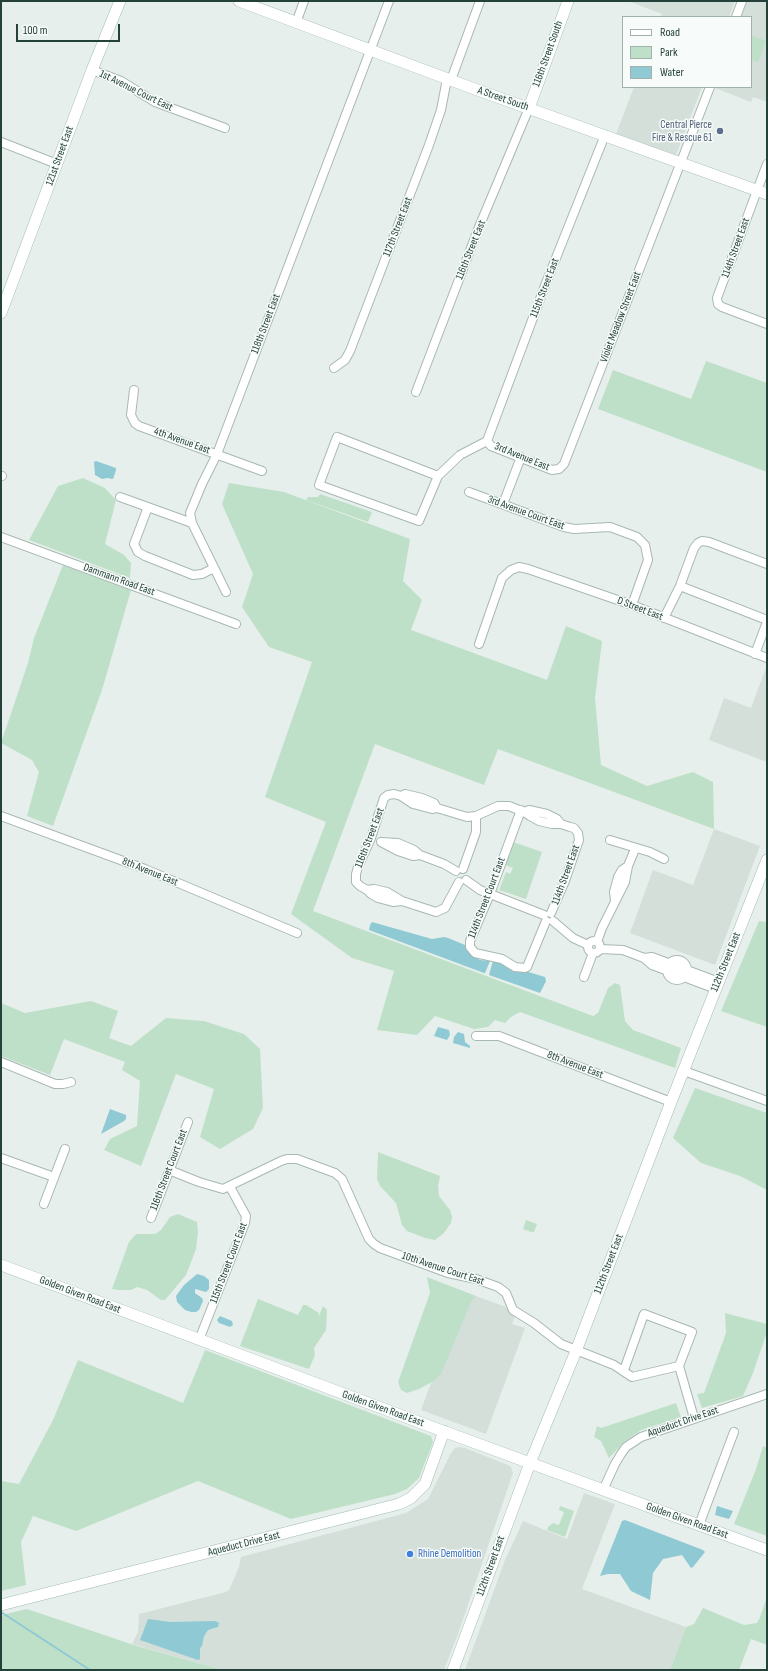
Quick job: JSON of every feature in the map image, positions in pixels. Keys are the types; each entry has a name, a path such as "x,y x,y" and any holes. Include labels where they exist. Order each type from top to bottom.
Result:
{"street":[{"name":"121st Street East","path":"1,313 92,70 120,1"},
{"name":"A Street South","path":"239,1 449,80 682,163 707,174 762,192"},
{"path":"296,23 304,1"},
{"name":"118th Street East","path":"192,523 190,513 198,492 217,454 389,1"},
{"name":"117th Street East","path":"334,368 345,360 350,351 432,138 449,80 480,1"},
{"name":"116th Street South","path":"529,108 568,1"},
{"path":"736,16 742,1"},
{"name":"1st Avenue Court East","path":"92,70 121,81 155,102 225,128"},
{"name":"Violet Meadow Street East","path":"559,469 564,464 682,163 710,88"},
{"name":"116th Street East","path":"416,392 479,227 529,108"},
{"name":"115th Street East","path":"487,441 541,297 605,136"},
{"path":"1,142 57,164"},
{"name":"114th Street East","path":"767,164 762,192 717,298 719,305 767,324"},
{"name":"4th Avenue East","path":"134,390 131,415 135,423 262,471"},
{"path":"438,476 337,437 319,485 419,521 438,476 460,455 487,441"},
{"name":"3rd Avenue East","path":"487,441 491,446 552,470 559,469"},
{"path":"503,504 521,457"},
{"name":"3rd Avenue Court East","path":"469,492 564,527 574,529 610,527 630,533 642,542 647,550 648,560 632,605"},
{"path":"120,497 192,523 226,592"},
{"path":"148,507 134,544 138,552 193,575 202,574 214,568"},
{"name":"Dammann Road East","path":"1,537 236,624"},
{"path":"664,618 680,586 694,548 698,543 702,541 709,542 767,564"},
{"name":"D Street East","path":"479,644 502,578 511,570 519,567 632,605 767,658"},
{"path":"680,586 767,621 755,654"},
{"name":"116th Street East","path":"462,881 445,908 436,912 402,901 393,902 378,898 358,884 356,874 371,838 384,798 390,795 401,796 405,794 422,798 434,803 437,808 460,816 476,816"},
{"path":"522,811 509,806 498,806 476,816 477,828 460,870 455,876 480,890 549,918 573,938 588,946 591,942 596,948 623,950 644,958 652,958 668,967"},
{"name":"114th Street East","path":"522,811 528,810 547,814 557,819 561,824 574,828 579,840 565,881 528,967"},
{"name":"114th Street Court East","path":"522,811 490,894 472,934 470,947 472,951 479,955 502,958 518,968 528,967"},
{"name":"8th Avenue East","path":"1,816 145,869 297,933"},
{"path":"371,838 381,842 401,844 414,850 420,855 460,870"},
{"path":"610,840 635,849 650,852 664,859"},
{"path":"584,977 615,901 625,882 628,866 635,849"},
{"name":"112th Street East","path":"453,1670 530,1463 576,1351 671,1102 767,860"},
{"path":"674,961 680,961 685,965 685,974 679,980 673,980 669,976 668,967 674,961"},
{"path":"685,974 717,986"},
{"name":"8th Avenue East","path":"476,1036 499,1036 671,1102"},
{"path":"1,1062 55,1084 71,1082"},
{"path":"684,1071 767,1101"},
{"name":"116th Street Court East","path":"151,1218 188,1122"},
{"path":"44,1204 65,1149"},
{"path":"1,1158 54,1177"},
{"name":"10th Avenue Court East","path":"230,1187 281,1161 292,1158 335,1173 342,1179 366,1234 374,1244 448,1273 471,1278 498,1287 506,1293 513,1310 534,1323 561,1344 614,1365 624,1370 632,1377 679,1366"},
{"path":"170,1170 219,1189 223,1190 230,1187"},
{"name":"115th Street Court East","path":"199,1340 245,1223 246,1216 230,1187"},
{"name":"Golden Given Road East","path":"1,1264 199,1340 767,1550"},
{"path":"624,1370 644,1314 692,1332 679,1366 692,1415"},
{"name":"Aqueduct Drive East","path":"603,1490 621,1454 630,1444 647,1434 692,1415 767,1394"},
{"name":"Aqueduct Drive East","path":"1,1605 399,1504 412,1498 425,1484 444,1431"},
{"path":"699,1525 734,1432"}],"shaded area":[{"path":"628,1 735,1 729,16 661,16 662,14"},
{"path":"747,1 767,1 767,102 753,97 751,102 715,88 752,88 752,16 741,16"},
{"path":"634,88 702,88 676,155 616,134"},
{"path":"767,665 767,762 709,740 724,698 751,708"},
{"path":"714,829 760,846 715,965 630,933 653,870 693,885"},
{"path":"465,1292 517,1311 512,1324 525,1328 486,1434 421,1410"},
{"path":"459,1447 508,1465 511,1467 513,1473 458,1634 444,1670 220,1670 132,1644 138,1632 139,1614 226,1592 229,1590 239,1567 241,1557 406,1513 428,1499 451,1453 455,1448"},
{"path":"584,1493 615,1504 582,1589 686,1627 670,1670 465,1670 505,1560 523,1521 567,1539"}],"green space":[{"path":"752,35 766,41 758,63 752,60"},
{"path":"706,361 767,383 767,472 598,409 613,370 691,399"},
{"path":"83,478 105,488 116,500 105,544 124,555 131,563 130,578 29,540 58,486"},
{"path":"229,483 284,492 410,539 403,581 422,600 411,630 547,680 566,626 602,641 595,698 601,765 647,786 693,772 713,782 714,829 498,749 484,785 375,744 313,911 593,1016 598,1013 608,988 615,983 620,985 625,1021 633,1030 681,1048 675,1068 520,1012 511,1017 505,1023 495,1020 488,1027 474,1029 435,1016 417,1035 377,1030 394,971 352,958 291,914 326,822 265,797 312,662 269,647 242,607 253,574 222,504"},
{"path":"320,494 372,512 368,522 306,500 308,497 318,497"},
{"path":"63,565 131,590 102,690 53,826 27,816 39,772 32,760 1,743 28,663 34,638"},
{"path":"513,842 542,852 526,899 499,890 506,872 510,874 513,868 505,865"},
{"path":"759,921 767,922 767,1027 721,1011"},
{"path":"91,1001 118,1011 109,1038 131,1046 166,1018 204,1021 244,1034 260,1049 263,1108 253,1129 220,1149 200,1137 214,1089 176,1074 141,1166 104,1150 110,1139 137,1126 140,1081 122,1070 125,1062 64,1039 50,1075 1,1056 1,1003 25,1013"},
{"path":"695,1088 767,1113 767,1190 740,1176 701,1163 673,1138"},
{"path":"378,1152 440,1176 438,1186 439,1196 450,1210 452,1217 451,1223 444,1233 435,1240 407,1231 402,1225 396,1203 380,1186 377,1179"},
{"path":"178,1214 197,1222 198,1232 196,1249 186,1275 165,1300 161,1300 147,1290 137,1287 131,1290 112,1289 129,1242 136,1234 155,1234 161,1230 170,1217"},
{"path":"526,1220 537,1224 534,1232 523,1229"},
{"path":"427,1277 476,1296 471,1302 441,1374 432,1382 407,1393 401,1390 398,1382 430,1293"},
{"path":"258,1299 298,1315 303,1305 306,1305 319,1313 318,1318 323,1306 327,1310 326,1330 314,1348 315,1355 309,1369 240,1346"},
{"path":"725,1313 767,1324 767,1332 753,1373 743,1396 702,1408 697,1394 704,1393 726,1333"},
{"path":"205,1350 431,1436 433,1442 419,1478 407,1489 395,1494 291,1519 198,1481 76,1531 33,1516 21,1542 26,1585 1,1591 1,1481 19,1484 53,1420 78,1360 183,1403"},
{"path":"676,1403 681,1417 641,1430 623,1443 609,1458 601,1441 594,1437 597,1426 601,1428"},
{"path":"763,1446 767,1448 767,1536 734,1524 756,1469"},
{"path":"560,1506 574,1511 565,1537 547,1530 553,1523 559,1525 564,1512 559,1510"},
{"path":"767,1597 767,1645 751,1639 739,1670 670,1670 686,1627 694,1624 703,1608 744,1625 757,1623"},
{"path":"27,1609 137,1646 220,1670 1,1670 1,1615"}],"water":[{"path":"96,461 116,468 113,479 102,479 95,475 94,462"},
{"path":"372,922 432,939 444,937 448,938 465,945 473,956 480,960 490,961 484,973 369,930"},
{"path":"493,961 497,961 515,971 525,971 545,977 546,981 540,993 489,975"},
{"path":"438,1027 449,1030 450,1035 447,1040 434,1036"},
{"path":"458,1032 464,1034 465,1042 470,1046 470,1048 453,1043 454,1037"},
{"path":"110,1109 126,1115 126,1119 101,1134"},
{"path":"197,1274 204,1276 209,1280 209,1289 206,1292 195,1289 195,1293 202,1298 203,1301 199,1310 196,1312 191,1312 185,1310 177,1302 176,1296 184,1285"},
{"path":"220,1316 232,1321 233,1325 230,1327 219,1323 217,1320"},
{"path":"717,1506 733,1511 729,1519 715,1515"},
{"path":"625,1520 705,1552 691,1568 682,1555 663,1559 653,1573 650,1600 631,1591 620,1574 600,1576 622,1521"},
{"path":"148,1619 170,1622 215,1621 219,1623 218,1627 208,1630 204,1636 202,1646 200,1648 200,1659 198,1660 140,1640"}],"waterway":[{"path":"1,1612 90,1670"}],"place":[{"name":"Central Pierce Fire & Rescue 61","path":"720,131"},
{"name":"Rhine Demolition","path":"410,1554"}]}
